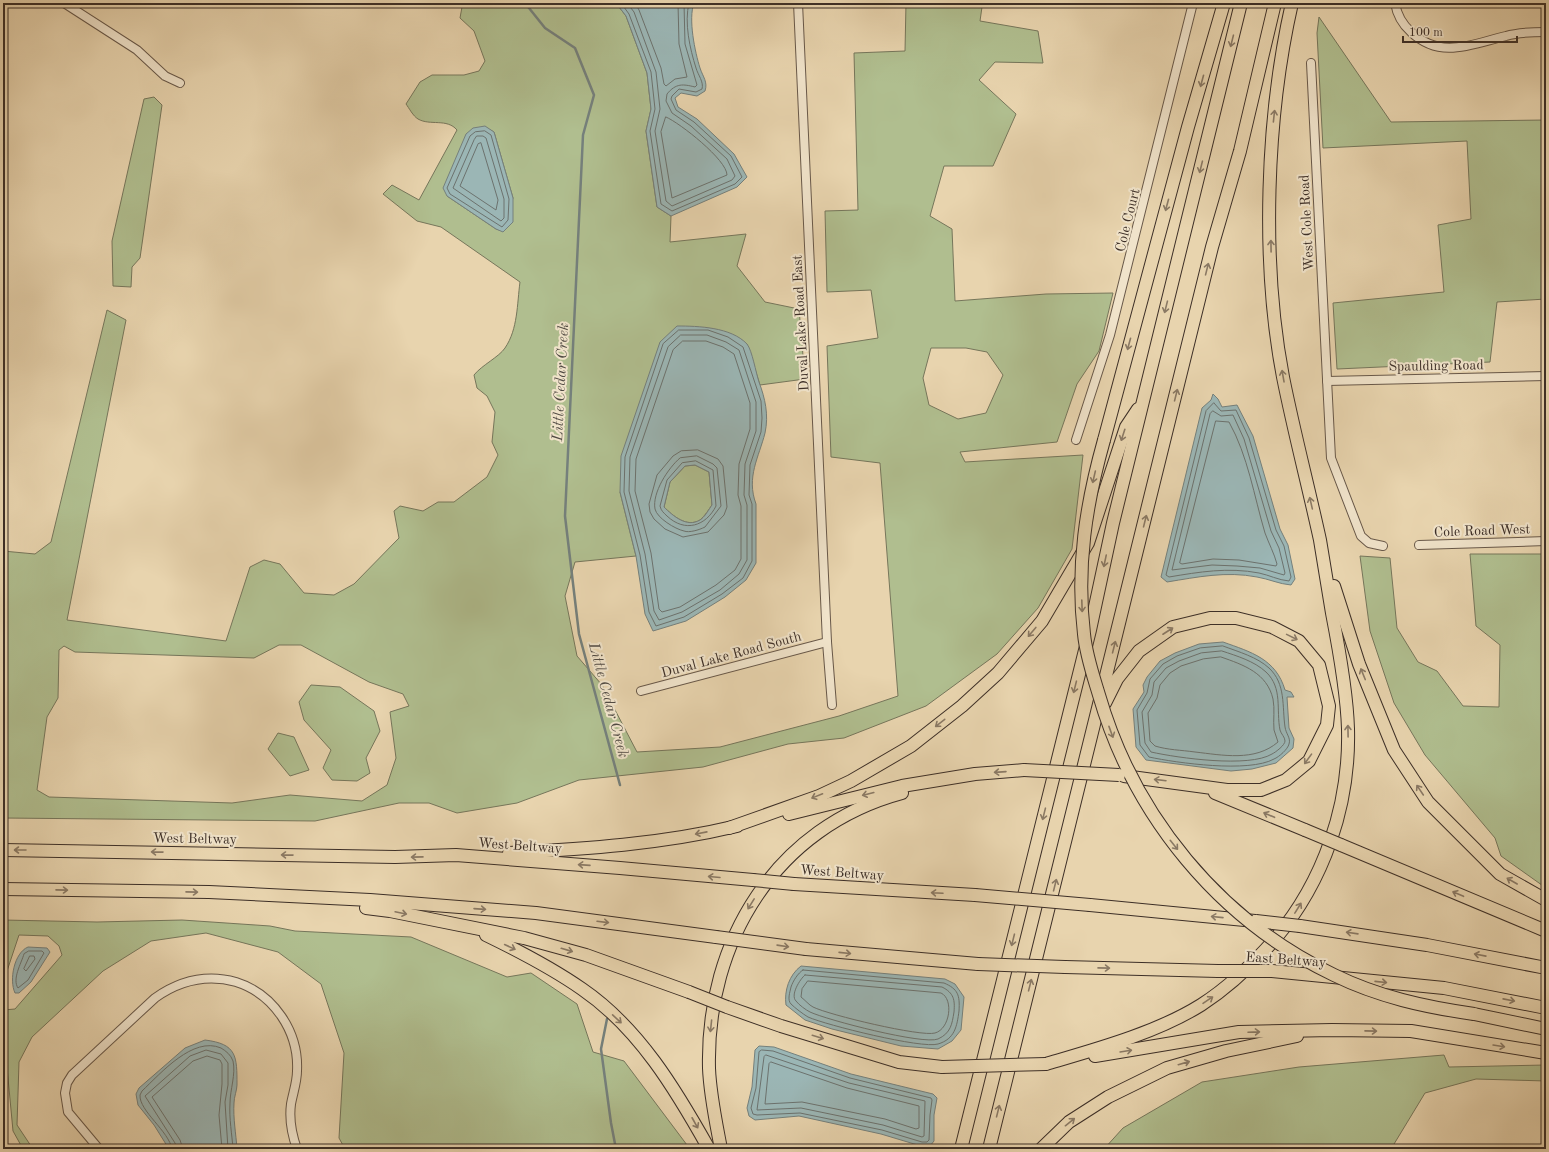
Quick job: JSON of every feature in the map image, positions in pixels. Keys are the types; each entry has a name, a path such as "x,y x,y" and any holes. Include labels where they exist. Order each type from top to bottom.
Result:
{"highway":[{"path":"1224,3 1093,479 1083,540 1081,578 1084,635 1088,659 1114,743 1137,789 1156,820 1182,856 1222,898 1252,924 1292,952 1334,975 1386,996 1426,1007 1474,1014 1546,1029"},
{"path":"961,1149 1088,637 1113,523 1241,3"},
{"path":"989,1149 1095,726 1212,247 1240,151 1275,3"},
{"path":"1046,1064 1120,1042 1199,1006 1219,993 1259,958 1296,912 1320,870 1339,816 1346,771 1348,728 1338,647 1320,541 1283,375 1275,316 1271,258 1270,203 1272,147 1277,86 1292,3"},
{"path":"729,828 819,796 851,781 911,746 962,706 998,673 1042,621 1088,543 1126,427 1143,401"},
{"path":"1320,541 1359,664 1394,750 1428,802 1500,874 1546,900"},
{"path":"456,855 566,850 676,838 729,828 902,786 975,774 1024,770 1118,775 1227,790 1261,790 1286,780 1309,761 1328,725 1329,706 1319,664 1300,641 1272,627 1236,618 1210,618 1173,627 1138,651 1117,679 1095,726"},
{"path":"721,1149 713,1106 709,1068 711,1025 721,969 737,928 764,884 779,867 808,840 851,812 894,795 975,774"},
{"path":"1199,786 1546,931"},
{"name":"West Beltway","path":"3,850 395,857 456,855 794,884 976,895 1256,921 1427,945 1546,968"},
{"path":"3,889 209,892 390,911 524,938 586,955 781,1026 899,1062 942,1068 1046,1064 1239,1032 1332,1030 1411,1032 1546,1053"},
{"name":"East Beltway","path":"209,892 370,900 536,913 806,949 978,964 1218,971 1272,971 1444,988 1546,1008"},
{"path":"461,926 484,934 525,954 582,989 604,1007 628,1030 654,1060 685,1106 710,1149"},
{"path":"1041,1149 1076,1118 1108,1097 1167,1068 1226,1051 1332,1030"}],"street":[{"path":"64,3 137,50 166,76 180,83"},
{"name":"Duval Lake Road East","path":"798,3 827,642 832,705"},
{"name":"Cole Court","path":"1076,440 1110,335 1193,3"},
{"path":"1396,3 1398,14 1404,26 1424,43 1442,48 1456,48 1514,34 1546,32"},
{"name":"West Cole Road","path":"1311,63 1327,381"},
{"name":"Spaulding Road","path":"1327,381 1546,376"},
{"path":"1327,381 1331,458 1361,536 1369,543 1383,546"},
{"name":"Cole Road West","path":"1419,545 1546,541"},
{"name":"Duval Lake Road South","path":"641,691 827,642"},
{"path":"100,1149 68,1112 65,1093 72,1075 165,991 194,980 210,978 242,984 256,992 270,1002 281,1014 288,1027 294,1042 297,1058 297,1072 290,1119 298,1149"}],"green space":[{"path":"461,3 616,3 626,16 647,73 651,109 646,131 657,207 671,216 670,242 746,234 737,266 765,302 799,309 805,379 760,385 747,344 620,492 636,556 575,562 565,596 577,656 602,685 637,752 720,747 839,716 898,696 880,463 831,457 827,346 878,338 871,290 827,292 825,211 858,210 854,53 905,51 906,3 1017,3 1016,7 982,7 980,21 1038,31 1043,63 995,62 979,80 1016,114 993,166 944,166 930,216 952,229 955,301 1046,294 1113,293 1099,351 1077,384 1057,442 960,452 965,462 1083,455 1072,549 1038,608 997,654 926,706 844,738 788,744 703,767 579,780 517,803 457,813 429,803 399,803 315,821 3,818 3,551 35,554 51,542 107,310 126,320 67,620 226,641 250,567 264,560 280,564 304,593 334,595 354,584 399,538 394,511 400,506 423,511 438,502 454,502 487,477 498,455 492,442 495,412 487,396 477,388 474,375 495,358 505,348 509,341 515,325 520,282 441,227 417,221 383,194 392,185 419,200 457,130 448,124 428,122 416,118 406,104 420,82 432,75 464,75 479,71 485,61 474,31 460,18 462,7","holes":["485,127 494,132 513,198 503,231 496,229 447,196","931,348 966,348 987,352 1003,375 986,413 958,419 929,405 923,378","279,645 301,645 369,682 403,694 409,706 390,712 396,758 387,785 362,801 290,795 232,803 49,797 37,790 47,717 58,698 59,650 64,646 75,652 254,658"]},
{"path":"1319,17 1391,122 1546,120 1546,299 1497,302 1490,362 1337,369 1333,303 1444,292 1438,225 1471,219 1467,141 1323,148 1317,33"},
{"path":"154,97 162,105 140,258 132,267 131,287 113,286 112,241 144,99"},
{"path":"695,465 709,472 712,505 700,520 690,523 680,520 664,507 670,482 685,466"},
{"path":"1470,554 1546,554 1546,888 1501,856 1495,838 1425,755 1394,703 1370,631 1360,556 1390,558 1397,628 1418,662 1437,671 1463,706 1499,707 1500,645 1476,626"},
{"path":"311,685 340,687 374,711 380,731 366,758 370,773 357,781 332,780 323,768 331,750 304,720 299,702"},
{"path":"278,733 294,737 309,770 290,776 268,749"},
{"path":"3,920 97,922 182,920 270,926 295,931 411,937 507,977 531,973 577,1004 593,1052 624,1061 690,1149 345,1149 339,1138 344,1053 321,984 278,952 206,933 151,941 103,971 32,1037 19,1062 17,1125 33,1149 23,1149 13,1131 5,1046 3,1045 3,1010 15,1009 62,955 59,946 48,936 19,935 6,974 3,974"},
{"path":"1444,1055 1449,1067 1546,1065 1546,1081 1476,1079 1425,1093 1391,1149 1104,1149 1123,1128 1202,1082 1299,1067"}],"water":[{"path":"616,3 694,3 692,10 692,26 694,45 700,68 706,82 706,88 705,91 697,96 681,93 675,98 678,107 697,119 734,154 747,177 737,187 671,216 657,207 646,131 651,109 647,73 626,16"},
{"path":"485,126 494,132 513,198 513,222 503,232 496,229 447,196 443,188 466,134 473,128"},
{"path":"677,326 704,327 723,331 740,338 747,344 751,351 765,400 767,420 765,433 754,467 752,485 756,504 756,563 746,580 725,597 686,621 653,631 645,614 636,556 620,492 621,456 660,342","holes":["695,465 709,472 712,505 702,519 690,523 685,522 680,520 664,507 670,482 685,466"]},
{"path":"1213,394 1218,399 1222,407 1237,405 1253,436 1280,529 1288,545 1295,579 1291,585 1246,575 1212,575 1167,582 1161,577 1202,408 1211,400"},
{"path":"1223,642 1253,653 1261,658 1269,664 1281,679 1285,690 1291,692 1294,697 1287,697 1289,728 1294,739 1293,748 1276,763 1252,769 1231,771 1146,760 1136,747 1133,709 1144,692 1143,685 1147,677 1160,661 1175,653 1199,644"},
{"path":"28,947 47,948 50,952 31,982 19,993 15,993 13,988 14,967 19,955"},
{"path":"801,966 945,979 955,984 964,997 961,1030 952,1041 938,1049 901,1046 832,1029 805,1020 786,1005 788,984 793,974"},
{"path":"205,1040 216,1042 229,1048 235,1059 237,1085 234,1101 234,1114 237,1149 169,1149 154,1125 138,1105 136,1094 139,1088 185,1048"},
{"path":"759,1046 774,1047 851,1074 933,1094 937,1098 934,1115 934,1141 930,1146 921,1146 881,1134 799,1116 755,1120 749,1116 747,1108 752,1087 755,1050"}],"waterway":[{"name":"Little Cedar Creek","path":"525,3 545,28 575,48 594,95 583,135 565,516 579,634 620,785"},
{"name":"Little Cedar Creek","path":"607,1019 601,1049 616,1149"}]}
